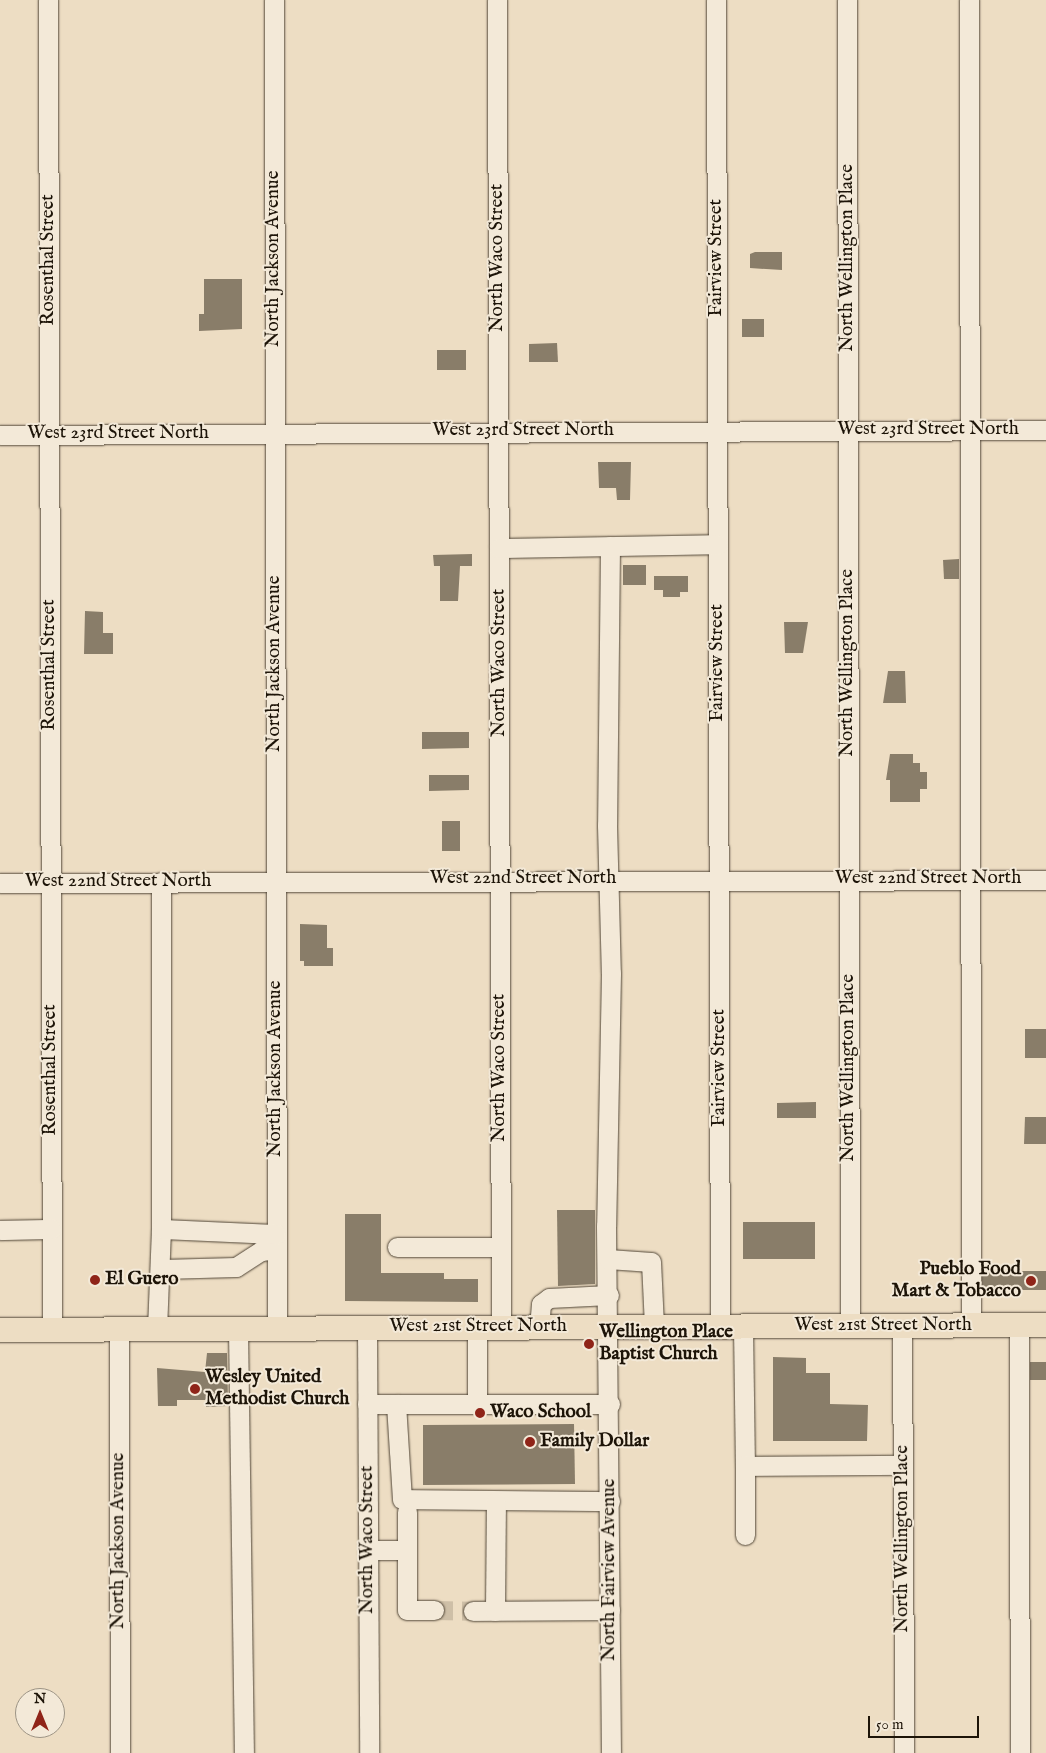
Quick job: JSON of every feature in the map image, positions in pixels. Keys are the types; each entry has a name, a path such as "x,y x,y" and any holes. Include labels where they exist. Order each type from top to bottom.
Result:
{"main road":[{"name":"West 21st Street North","path":"0,1330 1046,1325"}],"street":[{"name":"Rosenthal Street","path":"48,0 52,1330"},
{"name":"North Jackson Avenue","path":"274,0 277,1328"},
{"name":"North Waco Street","path":"497,0 501,1327"},
{"name":"Fairview Street","path":"716,0 719,878 732,1326 745,1466 745,1535"},
{"name":"North Wellington Place","path":"847,0 850,1326"},
{"path":"968,0 971,1325"},
{"name":"West 23rd Street North","path":"0,435 274,432 1046,430"},
{"path":"499,548 718,544"},
{"name":"North Fairview Avenue","path":"610,546 607,825 610,879 608,1259 610,1326 610,1753"},
{"name":"West 22nd Street North","path":"0,883 719,878 1046,880"},
{"path":"157,1329 157,1288 162,1269 161,882"},
{"path":"161,1229 277,1242"},
{"path":"0,1230 51,1230"},
{"path":"162,1269 236,1267 277,1242"},
{"path":"397,1247 501,1247"},
{"path":"608,1259 651,1262 654,1326"},
{"path":"539,1327 544,1300 609,1295"},
{"path":"1018,1325 1020,1753"},
{"name":"North Wellington Place","path":"902,1326 904,1753"},
{"path":"477,1327 477,1404"},
{"name":"North Waco Street","path":"367,1328 369,1753"},
{"path":"238,1329 244,1753"},
{"name":"North Jackson Avenue","path":"119,1330 120,1753"},
{"path":"367,1404 610,1404"},
{"path":"396,1404 402,1499 496,1502 610,1501"},
{"path":"745,1466 903,1465"},
{"path":"495,1611 496,1502"},
{"path":"407,1512 407,1610 434,1610"},
{"path":"368,1550 407,1550"},
{"path":"473,1611 610,1610"}],"building":[{"path":"755,252 782,252 782,270 750,268 750,254"},
{"path":"204,279 242,279 242,329 199,331 199,314 204,314"},
{"path":"742,319 764,319 764,337 742,337"},
{"path":"557,343 558,362 529,362 529,344"},
{"path":"437,350 466,350 466,370 437,370"},
{"path":"598,462 631,462 630,500 617,500 616,488 599,488"},
{"path":"472,554 472,566 460,566 458,601 440,601 440,566 434,566 433,555"},
{"path":"959,559 959,579 944,579 943,560"},
{"path":"623,565 646,565 646,585 623,585"},
{"path":"654,576 688,576 688,592 680,592 680,597 663,597 663,590 654,590"},
{"path":"85,611 103,612 103,633 113,633 113,654 84,654"},
{"path":"784,622 808,622 803,653 785,653"},
{"path":"888,671 905,671 906,703 883,703"},
{"path":"422,732 469,732 469,748 422,749"},
{"path":"890,754 913,754 913,763 920,763 920,772 927,772 927,789 920,789 920,802 890,802 890,780 886,780"},
{"path":"429,775 469,775 469,790 429,791"},
{"path":"442,821 460,821 460,851 442,851"},
{"path":"300,924 327,925 327,948 333,948 333,966 304,966 304,961 300,961"},
{"path":"1025,1029 1046,1029 1046,1058 1025,1058"},
{"path":"816,1102 816,1118 777,1118 777,1103"},
{"path":"1025,1117 1046,1117 1046,1144 1024,1144"},
{"path":"557,1210 595,1210 595,1284 558,1286"},
{"path":"345,1214 381,1214 381,1273 444,1273 444,1279 478,1279 478,1302 345,1301"},
{"path":"743,1222 815,1222 815,1259 743,1259"},
{"path":"982,1271 1046,1271 1046,1290 982,1290"},
{"path":"207,1353 227,1353 228,1406 206,1407 206,1400 177,1400 177,1406 158,1406 157,1368 205,1372"},
{"path":"773,1357 806,1358 806,1373 830,1373 830,1404 868,1405 867,1441 773,1441"},
{"path":"1030,1362 1046,1362 1046,1380 1030,1380"},
{"path":"574,1424 575,1484 423,1485 423,1425"}],"tunnel":[{"path":"434,1610 473,1611"}],"place":[{"name":"El Guero","path":"95,1280"},
{"name":"Pueblo Food Mart & Tobacco","path":"1031,1281"},
{"name":"Wellington Place Baptist Church","path":"589,1344"},
{"name":"Wesley United Methodist Church","path":"195,1389"},
{"name":"Waco School","path":"480,1413"},
{"name":"Family Dollar","path":"530,1442"}]}
